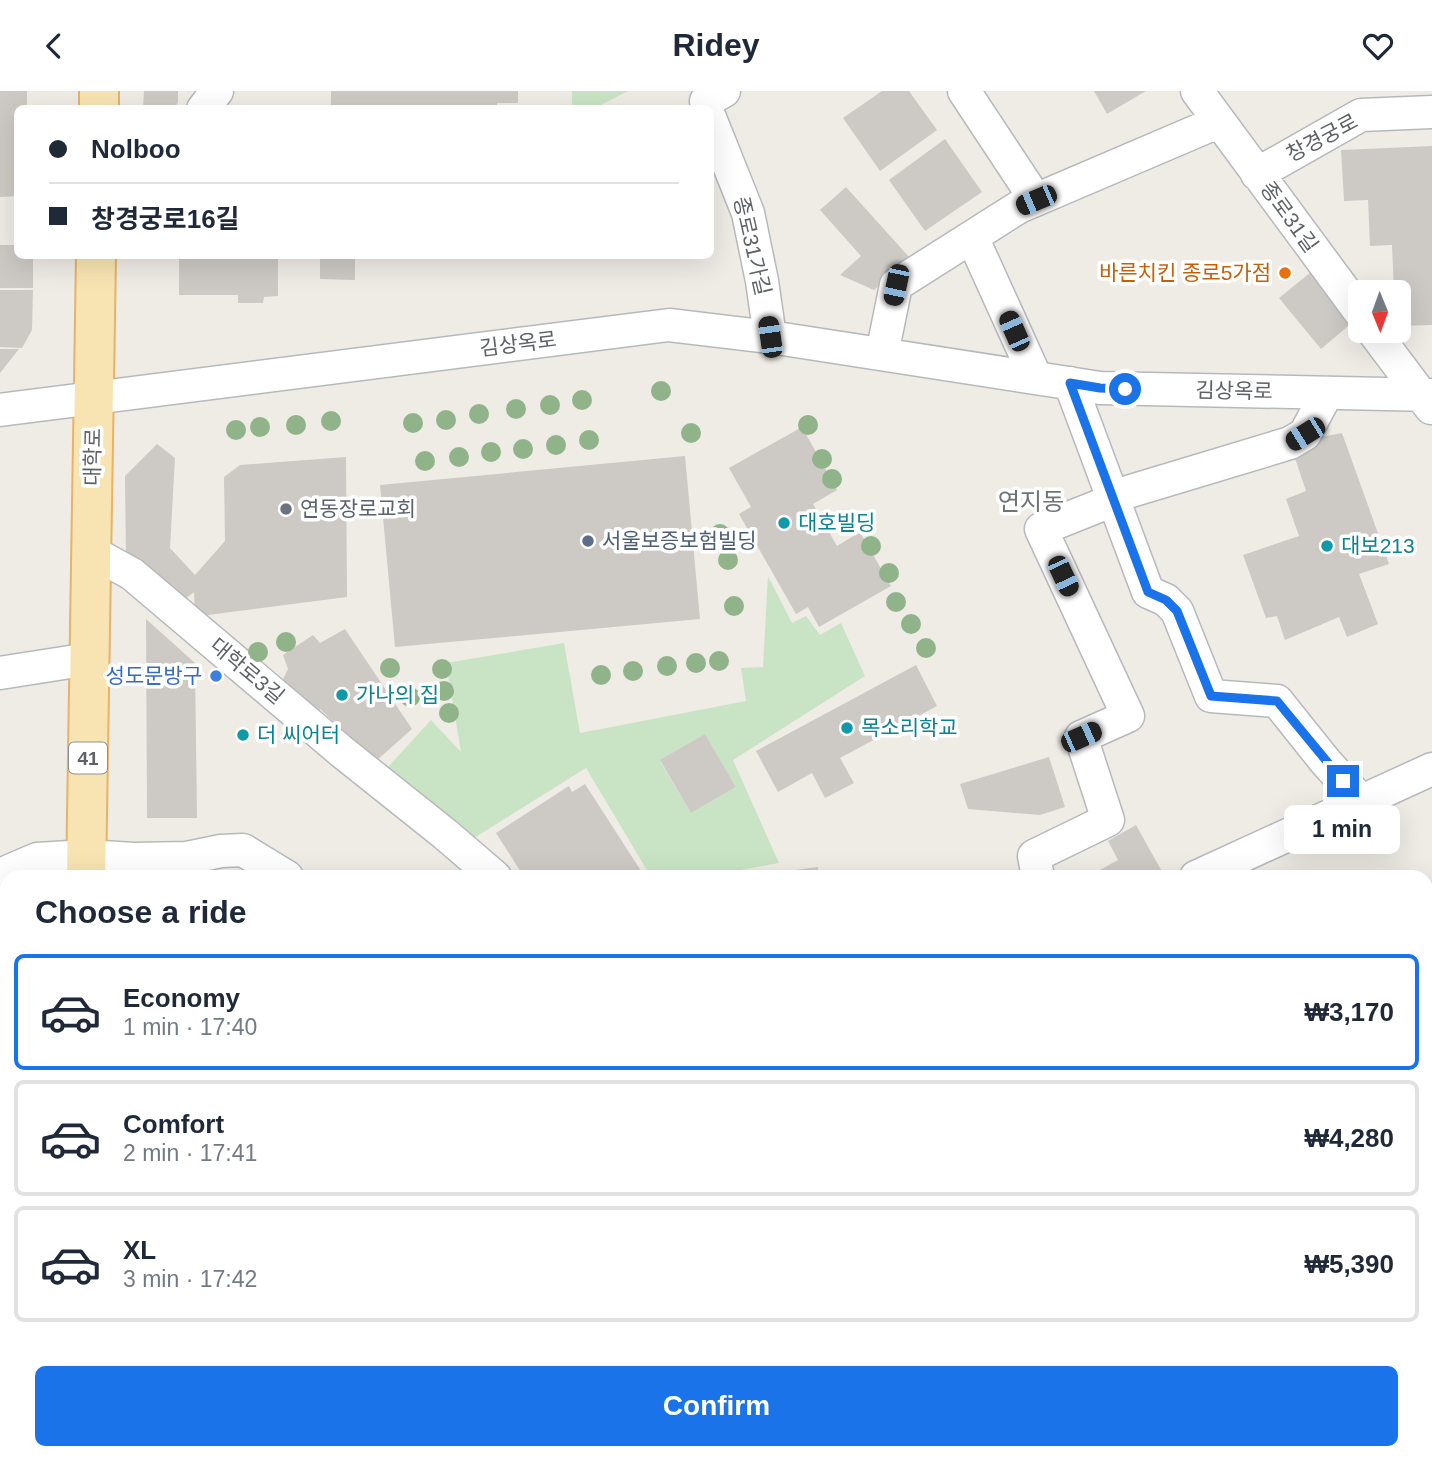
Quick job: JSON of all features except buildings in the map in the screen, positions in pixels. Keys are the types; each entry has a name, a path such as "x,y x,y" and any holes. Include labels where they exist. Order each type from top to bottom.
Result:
{"main road":[{"name":"대학로","path":"86,867 96,259"}],"street":[{"path":"964,91 1036,200"},
{"name":"종로31길","path":"1197,91 1348,296"},
{"name":"창경궁로","path":"1257,174 1361,115 1432,112"},
{"name":"종로31가길","path":"714,121 748,213 770,337"},
{"path":"882,354 896,285 1018,207 1218,122"},
{"path":"972,237 1036,379"},
{"name":"김상옥로","path":"0,410 669,325 770,337 1100,388 1429,398"},
{"path":"1383,343 1429,398"},
{"path":"1070,383 1148,592 1166,600 1177,611 1211,696 1277,701 1361,801"},
{"path":"1037,870 1034,856 1108,820 1081,737 1128,716 1041,529 1114,500 1121,493 1290,443 1305,434 1327,393"},
{"name":"대학로3길","path":"92,552 132,574 487,870"},
{"path":"0,673 89,659"},
{"path":"1211,870 1431,772"},
{"path":"12,870 37,859 86,867 134,859 187,858 221,851 243,851 275,870"}],"green space":[{"path":"572,91 628,91 601,105 572,105"},
{"path":"768,576 792,623 806,616 820,635 841,623 865,676 733,760 779,863 740,870 647,870 586,768 474,838 388,767 431,720 461,752 446,663 564,643 580,733 746,701 741,668 763,667","holes":["705,734 736,787 691,813 660,761"]}],"place":[{"name":"바른치킨 종로5가점","path":"1285,273"},
{"name":"연동장로교회","path":"286,509"},
{"name":"대호빌딩","path":"784,523"},
{"name":"서울보증보험빌딩","path":"588,541"},
{"name":"대보213","path":"1327,546"},
{"name":"성도문방구","path":"216,676"},
{"name":"가나의 집","path":"342,695"},
{"name":"목소리학교","path":"847,728"},
{"name":"더 씨어터","path":"243,735"}],"district":[{"name":"연지동","path":"1031,502"}],"route":[{"path":"1125,389 1070,383 1148,592 1166,600 1177,611 1211,696 1277,701 1343,781"}]}
